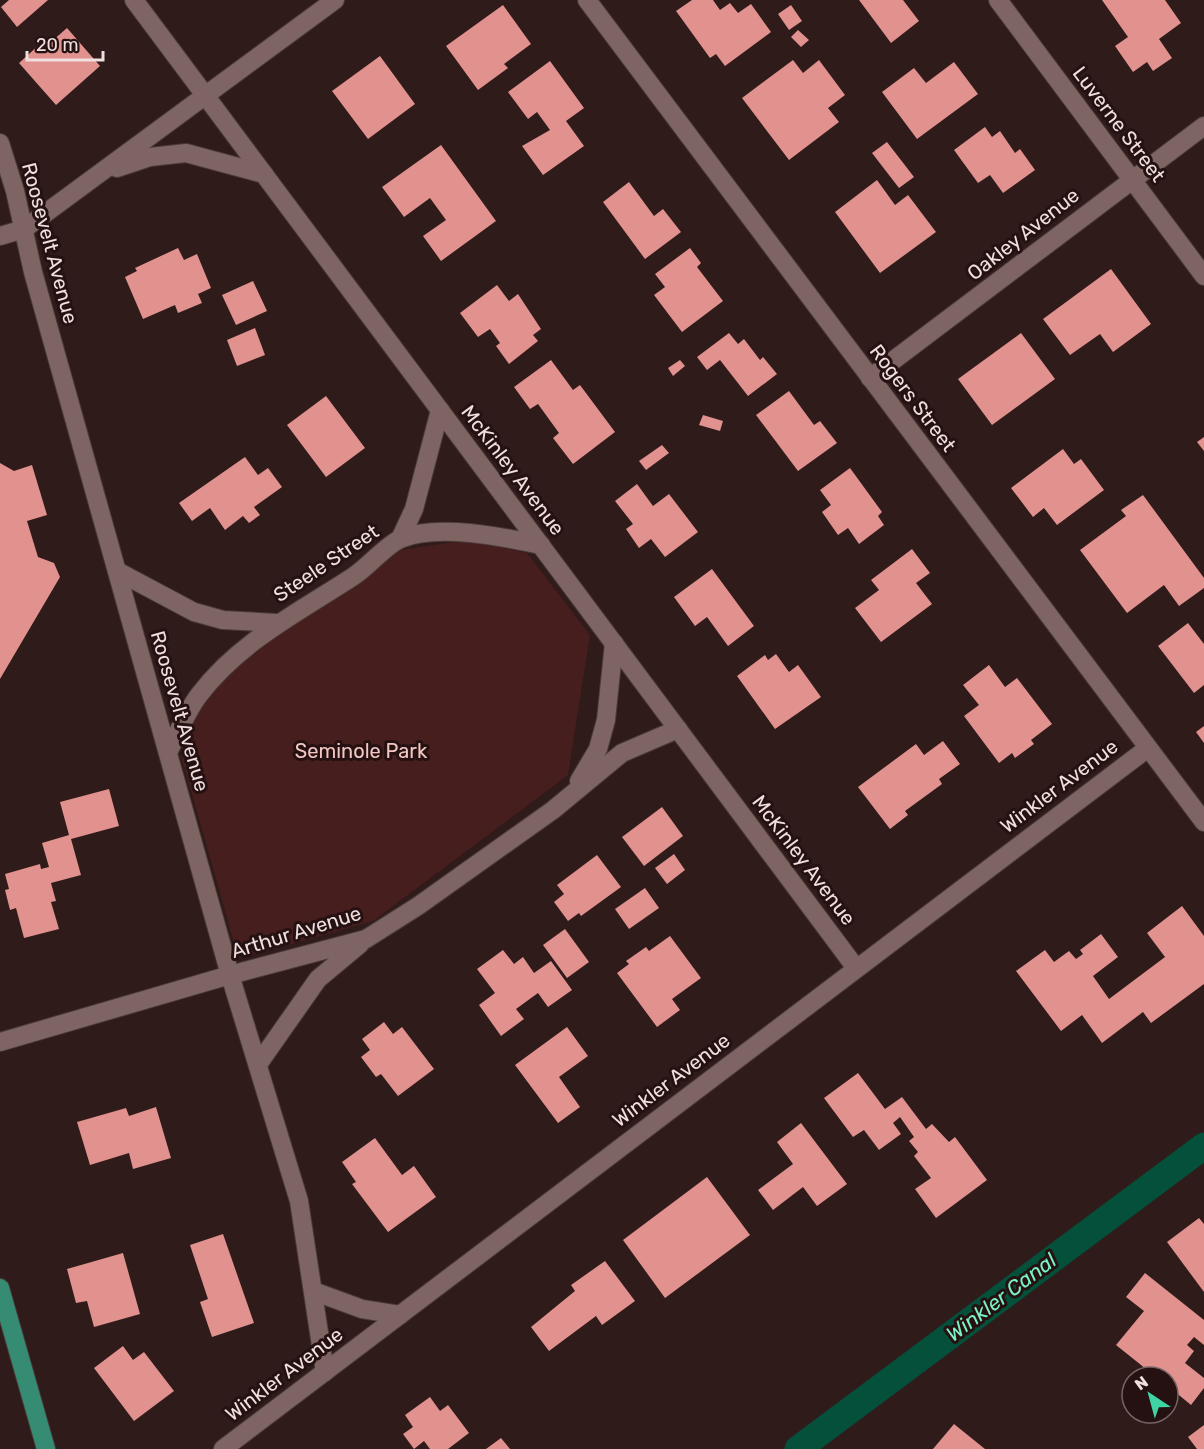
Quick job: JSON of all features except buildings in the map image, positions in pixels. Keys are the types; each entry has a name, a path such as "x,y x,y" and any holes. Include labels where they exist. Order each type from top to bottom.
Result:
{"main road":[{"path":"0,1288 5,1332 46,1449"}],"street":[{"name":"McKinley Avenue","path":"134,0 856,968"},
{"path":"0,236 24,230 335,0"},
{"name":"Rogers Street","path":"587,0 1204,822"},
{"name":"Luverne Street","path":"998,0 1204,276"},
{"name":"Oakley Avenue","path":"870,378 1131,178 1204,126"},
{"name":"Roosevelt Avenue","path":"0,143 33,272 230,975 259,1063 299,1201 326,1372"},
{"path":"102,173 150,157 186,153 264,174"},
{"name":"Steele Street","path":"168,752 198,696 224,668 277,623 363,570 400,539 414,509 440,410"},
{"name":"Steele Street","path":"400,539 428,533 456,533 502,537 541,545"},
{"name":"Steele Street","path":"117,571 194,612 223,620 277,623"},
{"name":"Arthur Avenue","path":"571,795 598,749 606,720 614,643"},
{"name":"Arthur Avenue","path":"0,1042 230,975 366,939 418,906 571,795 622,753 678,729"},
{"name":"Winkler Avenue","path":"223,1449 1148,748"},
{"path":"259,1063 318,979 366,939"},
{"path":"313,1291 362,1309 400,1315"}],"green space":[{"name":"Seminole Park","path":"467,540 527,553 590,635 568,775 373,921 252,955 235,946 182,759 182,743 212,688 274,638 401,550"}],"waterway":[{"name":"Winkler Canal","path":"798,1449 1204,1146"}]}
